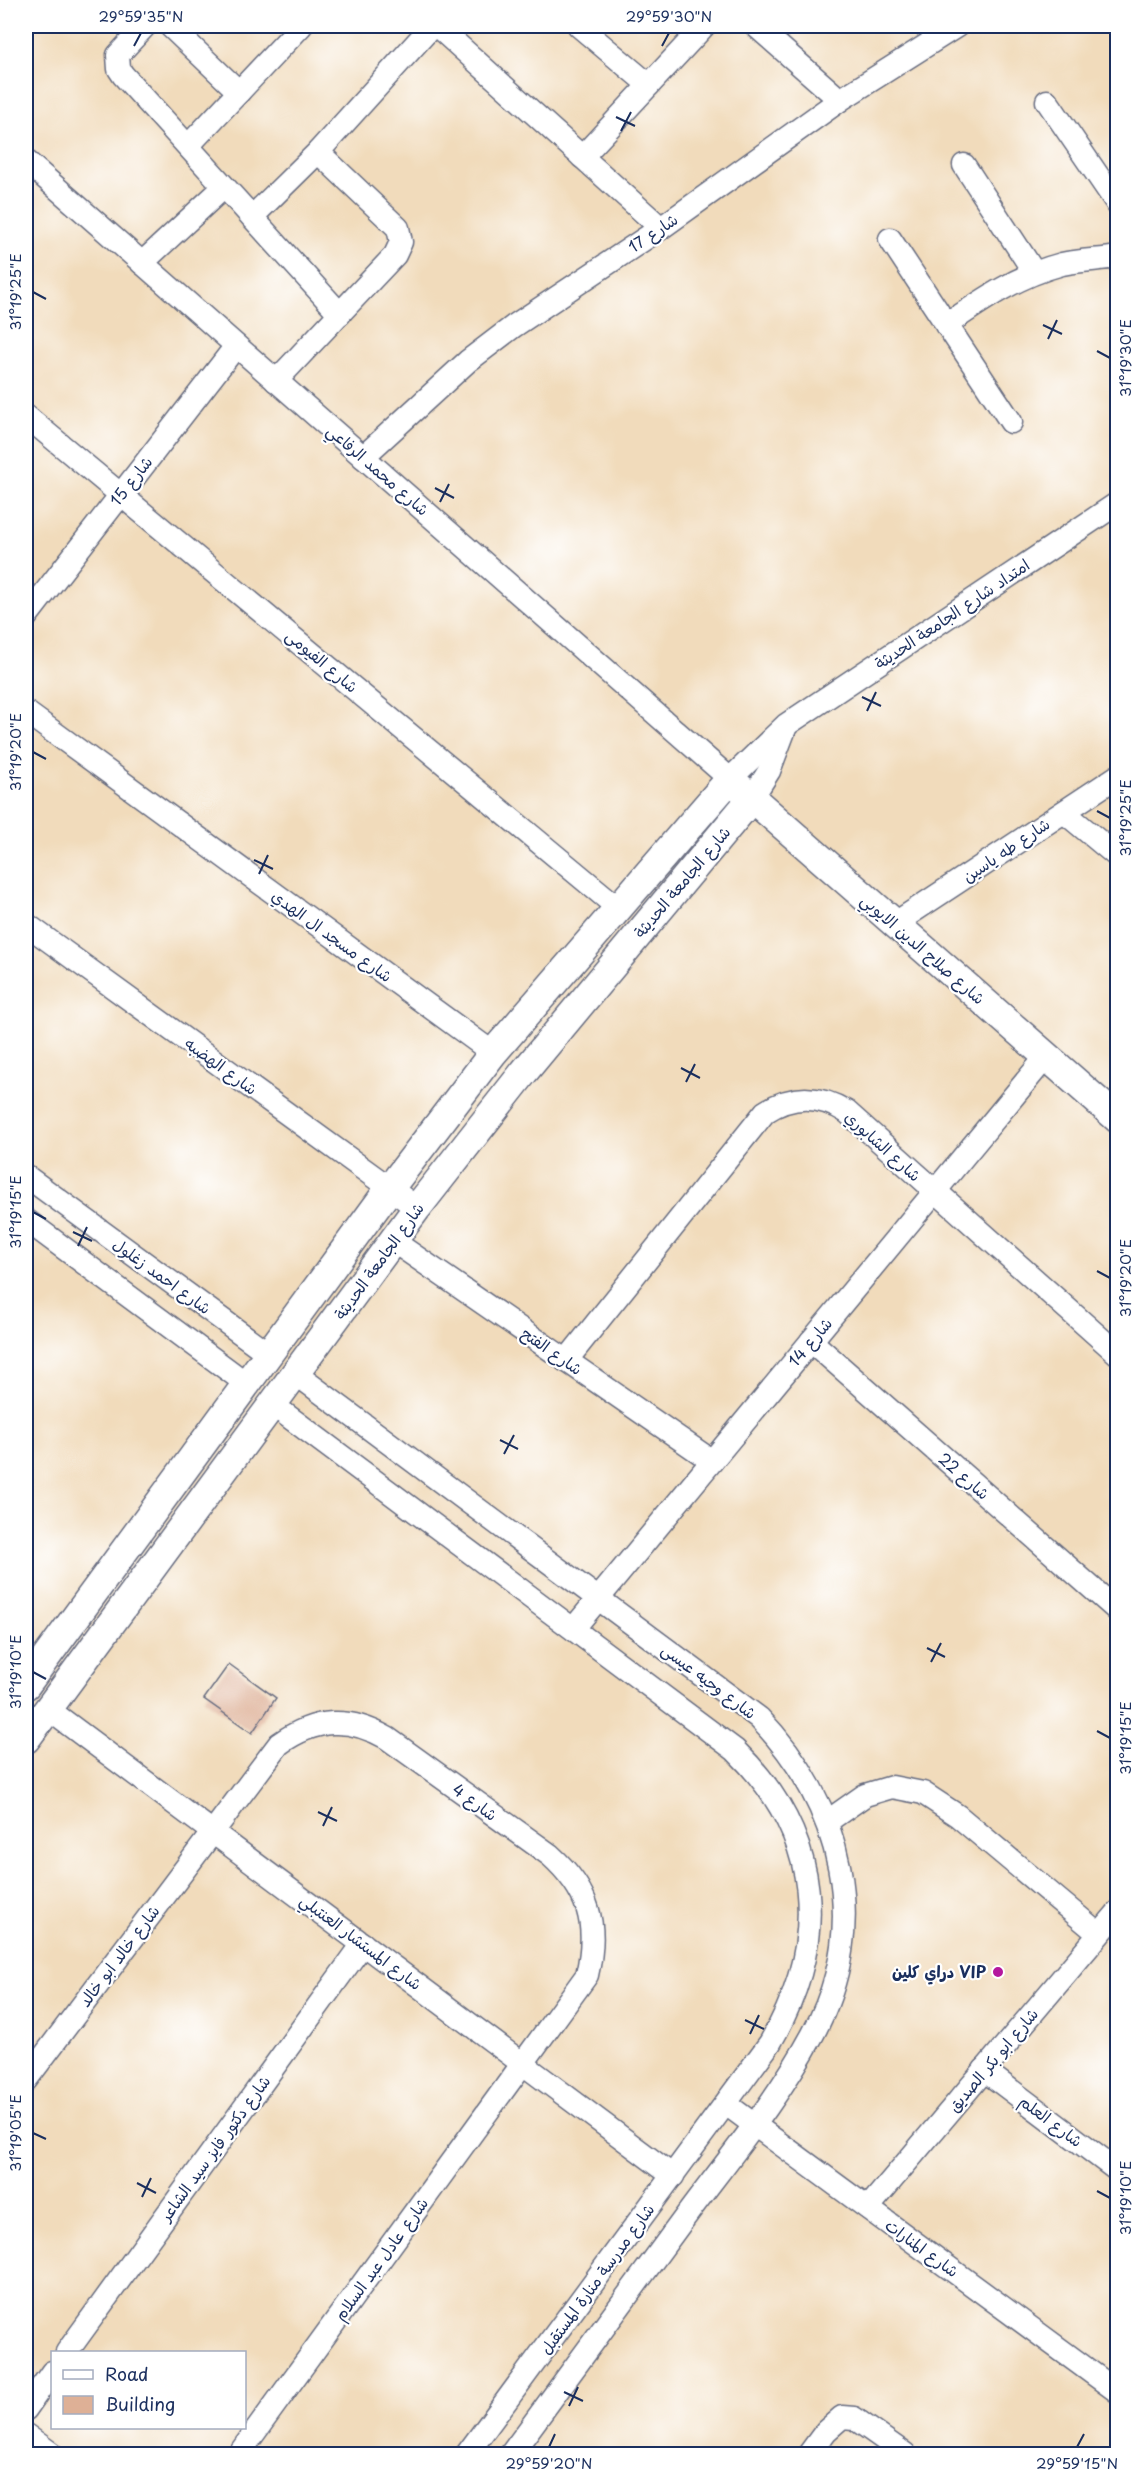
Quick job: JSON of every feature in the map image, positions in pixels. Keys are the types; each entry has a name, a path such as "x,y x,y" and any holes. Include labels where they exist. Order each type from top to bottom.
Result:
{"street":[{"path":"145,26 118,55 118,69 340,314"},
{"path":"170,26 239,92"},
{"path":"188,146 301,26"},
{"path":"579,26 649,85"},
{"path":"582,156 704,26"},
{"path":"756,26 840,100"},
{"name":"شارع 17","path":"363,457 451,376 498,338 661,228 840,100 957,26"},
{"path":"252,217 442,27 661,228"},
{"path":"1047,101 1118,205"},
{"path":"276,381 395,255 401,242 398,228 318,152"},
{"name":"شارع محمد الرفاعي","path":"26,161 729,779"},
{"path":"964,165 1034,272"},
{"path":"142,263 225,187"},
{"path":"890,239 1011,422"},
{"path":"946,325 1004,286 1034,272 1064,264 1118,257"},
{"name":"شارع 15","path":"26,617 236,346"},
{"name":"شارع الفيومى","path":"26,416 617,907"},
{"name":"امتداد شارع الجامعة الحديثة","path":"729,779 786,725 1118,504"},
{"name":"شارع مسجد ال الهدي","path":"26,712 493,1053"},
{"path":"752,798 772,764 786,725"},
{"name":"شارع طه ياسين","path":"894,924 1118,776"},
{"name":"شارع صلاح الدين الايوبي","path":"729,779 1118,1119"},
{"name":"شارع الجامعة الحديثة","path":"26,1685 390,1188 493,1053 729,779"},
{"name":"شارع الجامعة الحديثة","path":"26,1739 417,1208 524,1072 752,798"},
{"path":"1064,812 1118,857"},
{"name":"شارع الهضبه","path":"26,924 417,1208"},
{"name":"شارع 14","path":"574,1628 1046,1057"},
{"name":"شارع الشابوري","path":"566,1361 765,1112 780,1102 798,1098 832,1103 847,1112 1118,1354"},
{"name":"شارع احمد زغلول","path":"26,1176 268,1354"},
{"path":"26,1220 247,1384"},
{"name":"شارع الفتح","path":"393,1241 712,1461"},
{"name":"شارع 22","path":"811,1341 1118,1611"},
{"name":"شارع وجيه عيسى","path":"296,1374 759,1718 800,1766 828,1821 842,1882 842,1934 836,1975 813,2033 754,2124"},
{"path":"273,1405 711,1730 758,1773 787,1818 802,1858 808,1890 809,1922 806,1954 798,1986 786,2015 770,2043 726,2104"},
{"name":"شارع المستشار العنتبلي","path":"48,1709 673,2176"},
{"name":"شارع 4","path":"212,1831 279,1744 295,1732 313,1724 352,1723 387,1738 550,1855 580,1888 593,1931 592,1953 587,1975 523,2063"},
{"path":"828,1821 865,1795 892,1786 922,1793 958,1816 1099,1934"},
{"name":"شارع خالد ابو خالد","path":"26,2080 212,1831"},
{"name":"شارع ابو بكر الصديق","path":"868,2208 1118,1912"},
{"name":"شارع دكتور فايز سيد الشاعر","path":"68,2351 363,1944"},
{"name":"شارع عادل عبد السلام","path":"239,2454 523,2063"},
{"name":"شارع العلم","path":"984,2070 1118,2171"},
{"name":"شارع المنارات","path":"726,2104 1118,2392"},
{"name":"شارع مدرسة منارة المستقبل","path":"467,2454 726,2104"},
{"name":"شارع مدرسة منارة المستقبل","path":"510,2454 754,2124"},
{"path":"26,2409 51,2373"},
{"path":"809,2454 834,2422 848,2417 854,2418 905,2454"},
{"path":"482,2434 510,2454"},
{"path":"26,2435 52,2454"}],"building":[{"path":"229,1664 276,1698 252,1733 204,1699"}],"place":[{"name":"دراي كلين VIP","path":"998,1972"}]}
